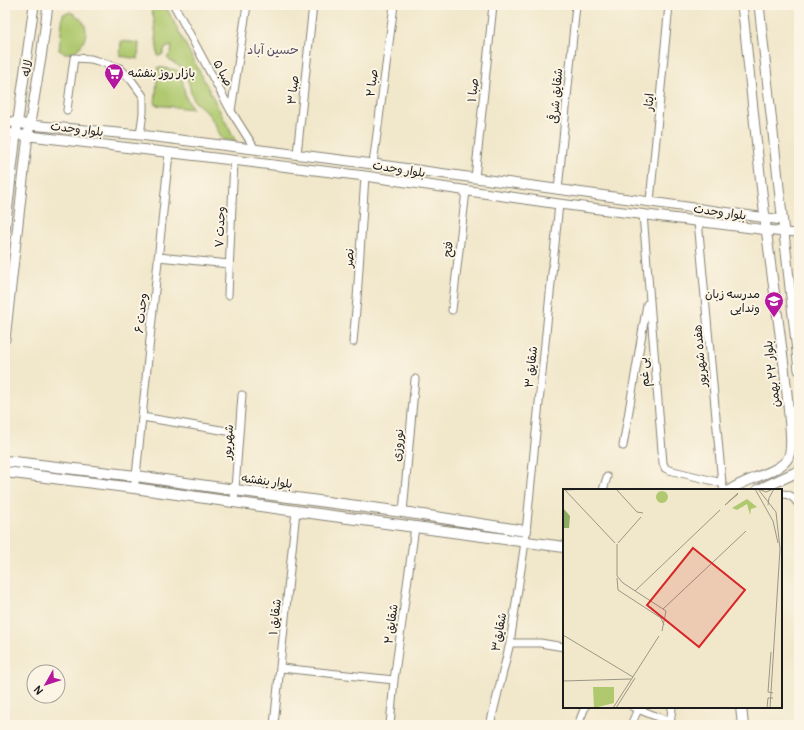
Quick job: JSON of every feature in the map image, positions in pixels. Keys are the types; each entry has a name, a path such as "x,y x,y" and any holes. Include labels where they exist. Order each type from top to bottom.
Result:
{"main road":[{"name":"بلوار بنفشه","path":"5,461 136,476 403,512 526,531"},
{"path":"760,489 799,471"},
{"path":"5,472 134,488 563,547"},
{"path":"460,533 465,528 462,521"},
{"path":"479,536 475,530 481,524"},
{"path":"742,708 744,725"}],"street":[{"name":"لاله","path":"5,230 17,122 34,5"},
{"name":"لاله","path":"5,339 28,135 48,5"},
{"path":"231,111 247,5"},
{"name":"صبا ۳","path":"297,154 313,5"},
{"name":"صبا ۲","path":"373,164 394,5"},
{"name":"صبا ۱","path":"475,178 493,5"},
{"name":"شقایق شرقی","path":"558,190 576,5"},
{"name":"ایثار","path":"650,201 669,5"},
{"name":"بلوار ۲۲ بهمن","path":"731,489 747,480 781,466 788,459 791,438 788,399 766,230 742,5"},
{"path":"759,5 799,370"},
{"name":"صبا ۵","path":"175,6 231,111 255,149"},
{"path":"67,110 74,58 91,59 120,68 143,96 143,113 140,135"},
{"name":"بلوار وحدت","path":"5,121 30,125 140,135 297,154 782,220"},
{"name":"بلوار وحدت","path":"5,133 391,179 559,204 783,232"},
{"name":"وحدت ۶","path":"134,488 169,153"},
{"name":"وحدت ۷","path":"228,295 234,160"},
{"path":"391,179 393,167"},
{"name":"نصر","path":"353,342 358,299 365,176"},
{"name":"فتح","path":"452,310 466,191"},
{"name":"شقایق ۳","path":"525,542 559,204"},
{"name":"بی غم","path":"643,214 663,464 668,470 723,486"},
{"path":"743,215 748,222 743,227"},
{"name":"هفده شهریور","path":"698,221 723,486"},
{"path":"783,232 799,233"},
{"path":"158,257 229,264"},
{"path":"623,446 649,292"},
{"path":"782,354 797,352"},
{"name":"نوروزی","path":"403,512 415,379"},
{"name":"شهریور","path":"234,502 242,395"},
{"path":"142,417 240,432"},
{"path":"603,489 607,477"},
{"path":"782,494 795,497 799,505"},
{"name":"شقایق ۱","path":"274,725 296,511"},
{"name":"شقایق ۲","path":"390,725 394,680 416,527"},
{"name":"شقایق۳","path":"490,725 510,643 525,542"},
{"path":"510,643 540,643 563,647"},
{"path":"281,668 394,680"},
{"path":"578,725 585,708"},
{"path":"631,725 637,708 670,724 672,708"}],"green space":[{"path":"150,5 165,5 236,142 222,139 214,122 206,111 195,102 183,68 167,58 171,53 172,46 165,48 162,55 158,56 154,20"},
{"path":"71,12 79,17 84,23 86,35 82,45 74,51 64,53 59,50 63,14"},
{"path":"121,41 139,43 138,59 120,56"},
{"path":"158,67 177,70 182,79 186,98 193,109 155,105"}],"place":[{"name":"بازار روز بنفشه","path":"114,90"},
{"name":"مدرسه زبان وندایی","path":"774,318"}],"district":[{"name":"حسین آباد","path":"273,49"}]}
